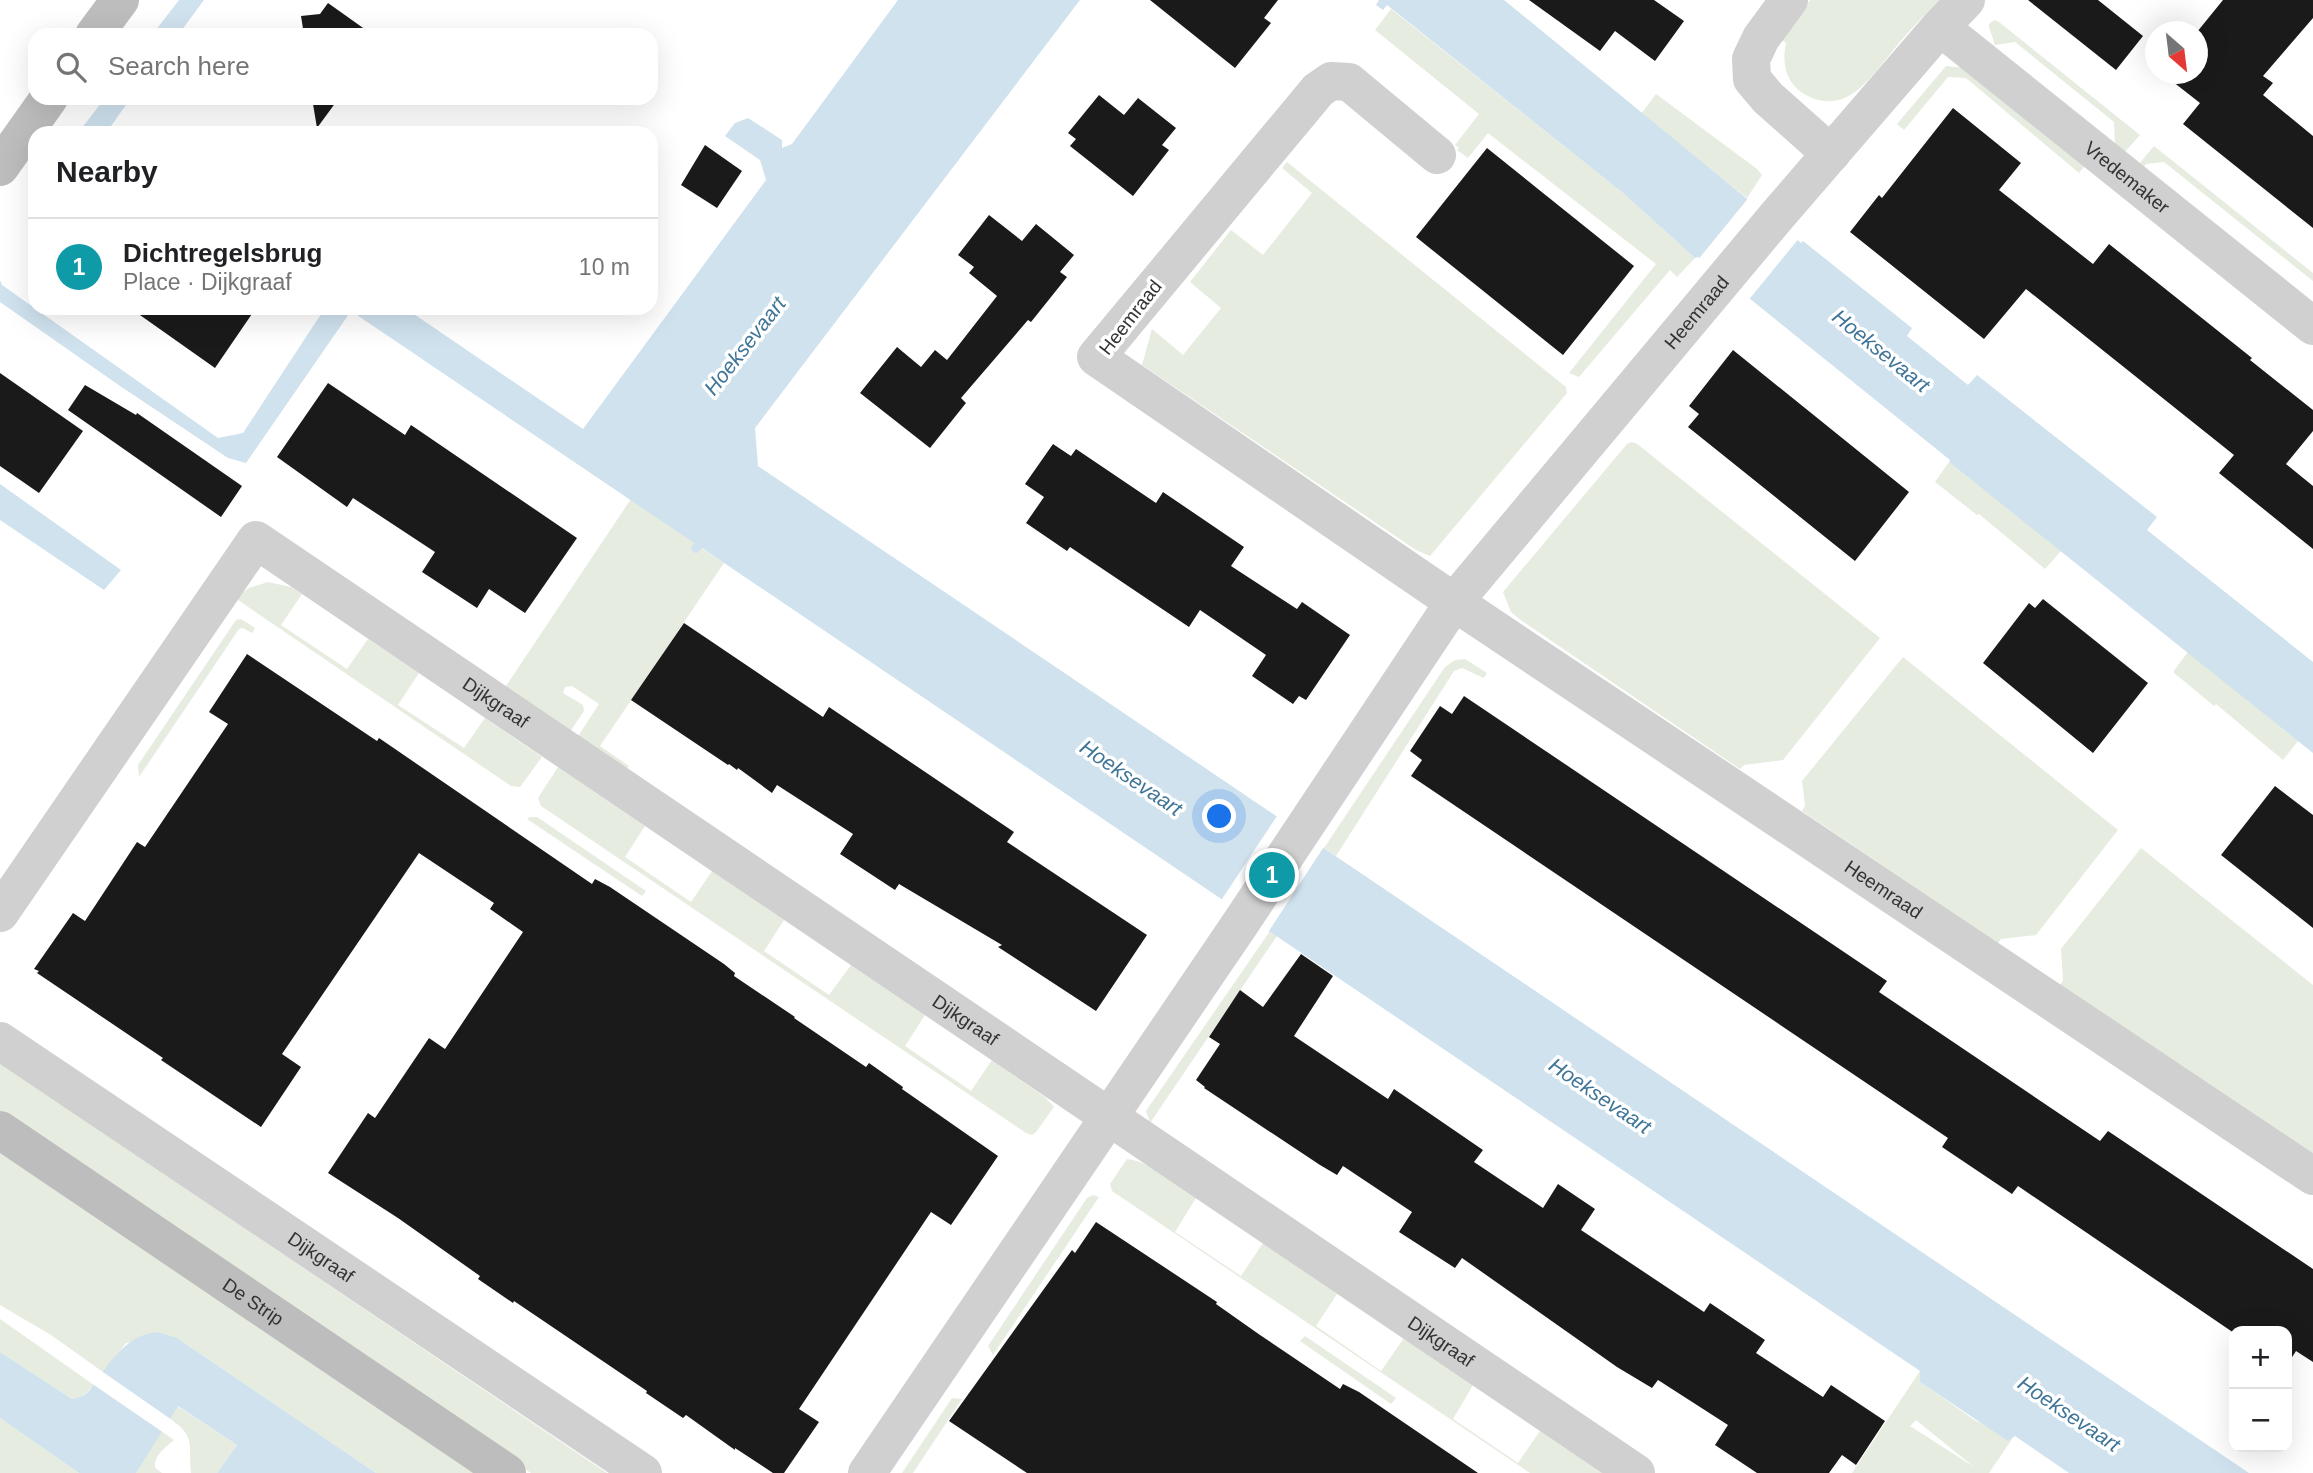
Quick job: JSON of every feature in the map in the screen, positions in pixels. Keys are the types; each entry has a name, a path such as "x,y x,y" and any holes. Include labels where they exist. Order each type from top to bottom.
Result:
{"street":[{"path":"99,28 120,0"},
{"path":"1789,0 1761,38 1751,59 1752,79 1768,98 1831,154 1966,0"},
{"name":"Vredemaker","path":"1940,27 2313,326"},
{"name":"Heemraad","path":"1437,155 1349,82 1331,81 1318,90 1096,357 1454,603 2313,1177"},
{"path":"29,126 44,105"},
{"path":"0,167 28,128"},
{"name":"Heemraad","path":"1109,1116 1454,603 1831,154"},
{"name":"Dijkgraaf","path":"0,913 257,540 1636,1473"},
{"name":"Dijkgraaf","path":"0,1041 643,1473"},
{"path":"867,1473 1109,1116"},
{"name":"De Strip","path":"0,1130 507,1473"}],"shaded area":[{"path":"1810,0 1940,0 1860,88 1842,99 1826,101 1810,97 1791,82 1784,57 1786,43 1781,39"},
{"path":"1391,9 1623,193 1695,258 1677,277 1670,270 1579,377 1569,373 1656,264 1488,133 1468,158 1457,150 1459,148 1455,145 1479,114 1375,30"},
{"path":"1994,20 2140,135 2124,153 2115,145 2114,122 2015,42 1995,45 1989,27"},
{"path":"1946,66 1966,68 2088,162 2079,173 1966,78 1948,77 1904,130 1897,124"},
{"path":"1656,94 1757,169 1762,175 1747,198 1641,114"},
{"path":"2154,146 2313,273 2313,281 2164,162 2146,164 2143,167 2139,164"},
{"path":"1287,162 1566,387 1567,393 1430,556 1416,550 1142,365 1152,329 1183,355 1221,308 1190,282 1231,230 1263,255 1312,193 1282,168"},
{"path":"1631,442 1636,443 1880,638 1783,760 1744,765 1740,769 1511,612 1503,592"},
{"path":"1949,462 2061,551 2045,569 1979,514 1935,482"},
{"path":"631,499 694,543 690,549 696,554 701,548 724,563 600,746 629,766 623,774 575,741 599,704 572,686 565,687 563,693 583,705 584,711 567,736 502,692"},
{"path":"268,582 291,587 302,594 281,625 347,669 368,639 419,673 398,705 464,748 485,718 542,757 520,787 511,786 235,598 249,588"},
{"path":"241,619 255,628 252,633 243,628 239,629 139,777 138,765 236,620"},
{"path":"2188,652 2298,741 2283,760 2173,672"},
{"path":"1903,657 2118,830 2036,935 2001,939 1998,943 1802,811 1805,806 1802,781"},
{"path":"1465,659 1487,673 1484,678 1462,668 1454,671 1336,856 1324,848 1445,667 1455,660"},
{"path":"558,767 645,826 625,857 691,902 712,871 784,920 764,951 829,995 851,965 925,1015 905,1046 971,1091 992,1060 1045,1097 1054,1107 1036,1132 1032,1135 1026,1133 541,806 538,798"},
{"path":"537,817 646,891 642,896 527,819"},
{"path":"2141,848 2313,985 2313,1156 2060,985 2063,980 2061,949"},
{"path":"1270,931 1277,936 1150,1123 1146,1111"},
{"path":"0,1063 607,1473 531,1473 0,1114"},
{"path":"0,1146 484,1473 376,1473 177,1338 126,1343 103,1372 51,1335 0,1305"},
{"path":"1127,1159 1155,1169 1196,1198 1175,1232 1241,1276 1263,1243 1337,1294 1316,1326 1381,1371 1404,1338 1473,1385 1453,1419 1518,1463 1540,1431 1603,1473 1530,1473 1112,1191 1110,1184"},
{"path":"1093,1195 1099,1197 993,1355 988,1346 1087,1198"},
{"path":"0,1319 94,1385 83,1396 72,1399 0,1352"},
{"path":"1305,1336 1396,1398 1391,1404 1300,1341"},
{"path":"1920,1371 1920,1382 1976,1421 2014,1436 1989,1473 1852,1473","holes":["1916,1420 1974,1467 1910,1426"]},
{"path":"952,1398 962,1399 913,1473 902,1473"},
{"path":"177,1406 237,1445 217,1473 191,1473 187,1436 169,1418"},
{"path":"0,1418 79,1473 0,1473"},
{"path":"161,1431 174,1440 156,1459 155,1468 162,1473 136,1473"}],"water":[{"path":"179,0 204,0 183,28 157,28"},
{"name":"Hoeksevaart","path":"898,0 1080,0 755,428 758,466 2249,1473 2069,1473 2015,1436 2008,1441 1920,1382 1920,1371 702,548 696,554 690,549 694,543 357,315 415,315 583,429 766,180 760,160 725,136 735,123 748,118 782,140 782,148 792,144"},
{"name":"Hoeksevaart","path":"1379,0 1504,0 1801,243 1803,241 1912,328 1907,336 1968,385 1977,375 2157,517 2147,530 2313,662 2313,753 1698,257 1695,258 1623,193 1387,5 1383,10 1376,5"},
{"path":"100,105 126,105 111,126 83,126"},
{"path":"0,280 2,285 28,303 28,315 44,315 218,438 243,433 320,315 348,315 246,463 228,458 0,302"},
{"path":"0,484 121,570 104,590 0,520"},
{"path":"157,1332 177,1338 376,1473 217,1473 237,1445 178,1406 136,1473 79,1473 0,1418 0,1352 72,1399 89,1391 126,1346 145,1334"}],"pier":[{"path":"1750,196 1800,237 1747,302 1697,261"},
{"path":"1279,813 1325,845 1267,934 1220,902"},
{"path":"100,1370 172,1420 164,1433 91,1383"}],"building":[{"path":"1150,0 1278,0 1264,18 1271,23 1235,68"},
{"path":"1529,0 1654,0 1684,21 1655,61 1615,31 1600,51"},
{"path":"2028,0 2098,0 2143,36 2116,70"},
{"path":"2223,0 2313,0 2313,18 2263,76 2273,83 2263,95 2313,136 2313,228 2183,124 2200,103 2176,84 2208,84 2206,21"},
{"path":"328,3 363,28 303,28 301,16 320,14"},
{"path":"1099,95 1124,115 1138,98 1176,128 1162,145 1169,150 1133,196 1070,146 1076,139 1068,133"},
{"path":"313,105 334,105 318,126"},
{"path":"1953,108 2021,163 1999,190 2093,264 2109,244 2313,410 2313,431 2286,464 2313,486 2313,549 2219,473 2234,455 2026,289 1984,339 1850,232 1879,195 1882,198"},
{"path":"705,145 742,171 717,208 681,185"},
{"path":"1487,148 1634,266 1563,355 1416,237"},
{"path":"989,215 1022,241 1036,224 1074,255 1060,272 1067,277 1031,322 1028,320 961,398 966,403 930,448 860,393 897,347 921,367 935,350 947,360 997,296 969,273 974,267 958,255"},
{"path":"140,315 251,315 215,368"},
{"path":"1733,350 1909,492 1855,561 1688,427 1699,414 1689,406"},
{"path":"0,373 83,431 39,493 0,466"},
{"path":"328,383 405,435 411,425 577,538 525,613 489,589 477,608 422,572 435,552 353,498 347,507 277,457"},
{"path":"85,385 136,415 137,413 242,486 221,517 68,410"},
{"path":"1053,444 1071,456 1076,449 1156,503 1163,492 1244,547 1231,566 1297,609 1302,602 1350,635 1306,700 1299,696 1293,704 1252,676 1266,655 1200,610 1189,627 1070,547 1067,551 1026,523 1044,497 1025,484"},
{"path":"2043,599 2148,683 2093,753 1983,663 2029,603 2035,608"},
{"path":"684,623 823,717 829,707 1014,832 1007,842 1147,935 1096,1011 998,947 1002,945 899,884 895,890 840,854 853,834 777,785 772,793 738,768 737,770 728,765 631,700"},
{"path":"247,654 377,741 379,738 592,884 595,879 610,887 724,964 735,973 734,976 866,1067 869,1063 998,1156 951,1225 931,1212 799,1409 819,1422 784,1473 773,1473 686,1415 683,1418 646,1393 647,1391 478,1279 480,1276 398,1218 328,1173 368,1113 375,1118 429,1038 445,1049 523,932 490,909 494,903 419,853 282,1054 301,1067 261,1127 161,1060 163,1058 34,969 73,913 85,921 137,842 145,847 228,724 209,712"},
{"path":"1464,696 1887,981 1879,992 2100,1141 2108,1131 2313,1269 2313,1362 2296,1351 2292,1357 2292,1326 2229,1326 2229,1330 2018,1186 2012,1194 1942,1147 1948,1138 1411,776 1422,760 1410,751 1440,706 1452,714"},
{"path":"2275,786 2313,815 2313,928 2221,855"},
{"path":"1301,954 1333,976 1294,1036 1388,1099 1394,1089 1483,1150 1474,1162 1543,1208 1558,1184 1595,1209 1581,1230 1704,1312 1710,1303 1765,1340 1756,1353 1823,1397 1831,1385 1885,1421 1856,1465 1842,1455 1829,1473 1757,1473 1715,1445 1728,1425 1658,1380 1652,1388 1617,1367 1462,1258 1455,1268 1399,1232 1412,1212 1343,1166 1337,1175 1320,1165 1204,1088 1196,1080 1220,1044 1209,1037 1240,990 1263,1007"},
{"path":"1096,1222 1217,1302 1216,1304 1340,1389 1343,1384 1359,1392 1478,1473 1027,1473 949,1421 1072,1250 1075,1253"}],"place":[{"name":"Dichtregelsbrug","path":"1272,875"}]}
